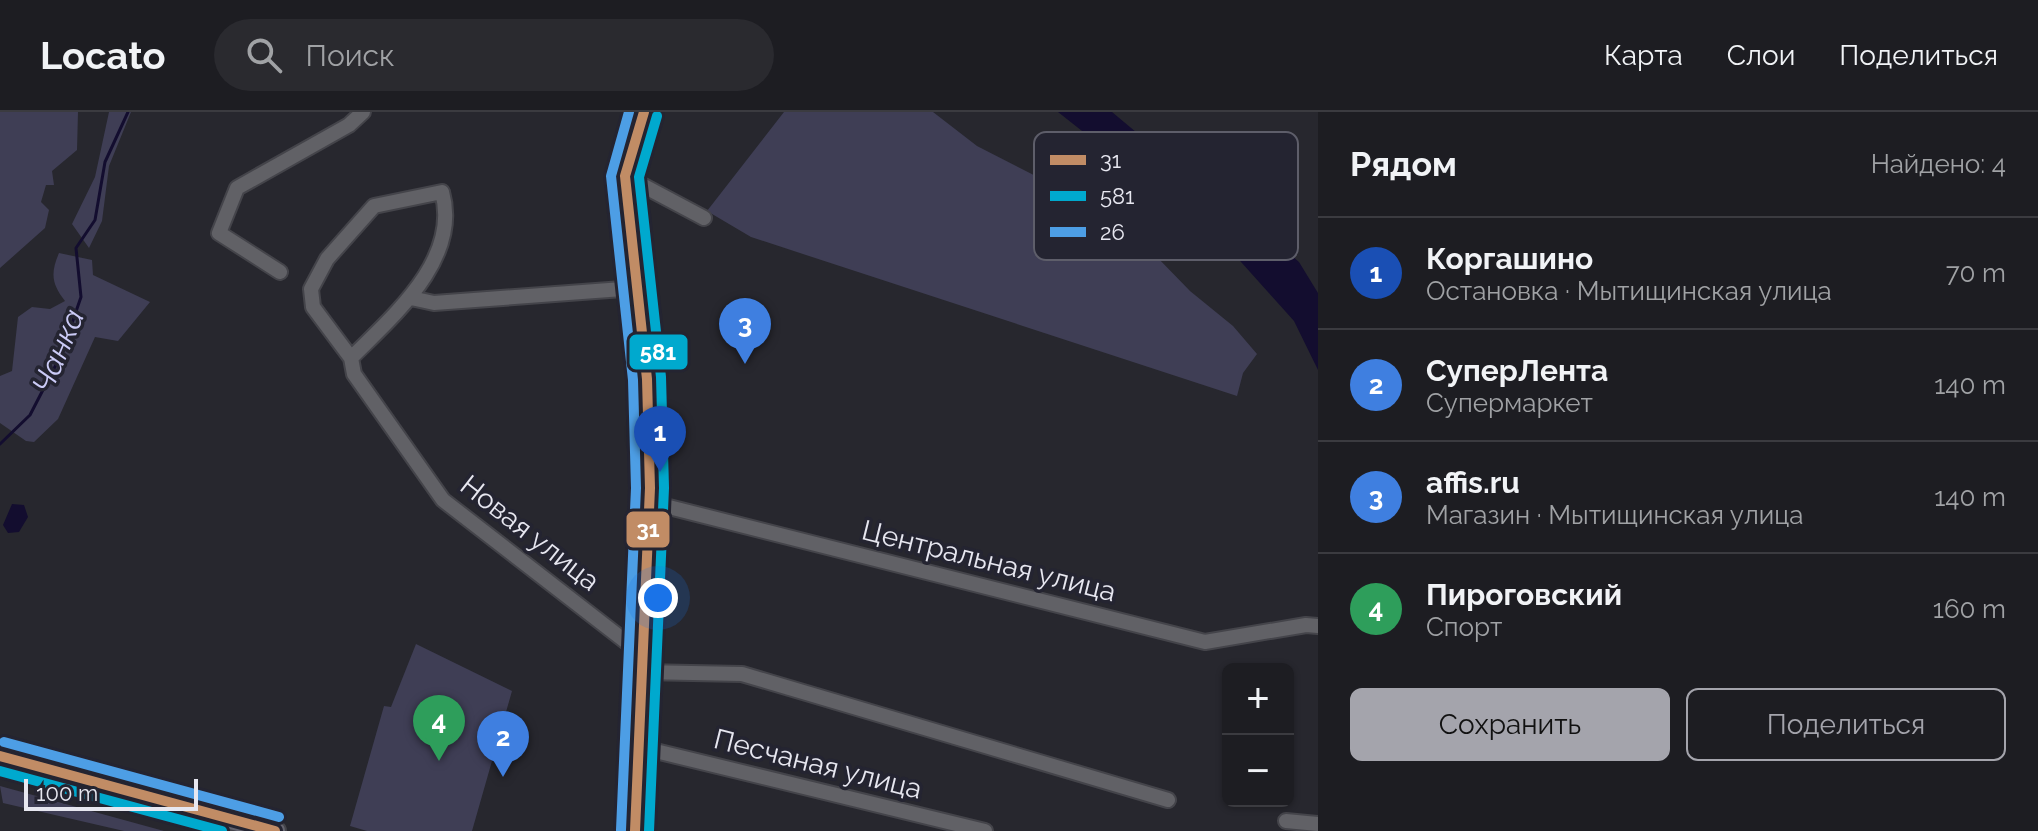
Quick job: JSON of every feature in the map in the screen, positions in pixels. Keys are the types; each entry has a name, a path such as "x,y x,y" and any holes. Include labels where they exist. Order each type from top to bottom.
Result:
{"street":[{"path":"280,272 219,233 237,188 349,125 363,112"},
{"path":"635,831 649,502 647,379 625,176 644,112"},
{"path":"625,176 704,218"},
{"name":"Новая улица","path":"411,298 440,244 446,204 442,192 374,206 322,269 311,289 313,307 351,358 354,374 443,500 643,663"},
{"path":"351,358 411,298 434,303 636,288"},
{"name":"Центральная улица","path":"649,502 1205,642 1306,625 1318,626"},
{"path":"643,663 742,674 1168,800"},
{"name":"Песчаная улица","path":"639,747 985,831"},
{"path":"0,756 275,831"},
{"path":"1286,821 1318,824"}],"shaded area":[{"path":"0,112 78,112 77,150 52,171 54,185 46,185 41,202 49,210 45,228 0,268"},
{"path":"109,112 131,112 109,166 102,221 89,248 72,224 95,177"},
{"path":"784,112 933,112 977,146 1034,175 1034,260 1160,260 1190,291 1233,326 1257,354 1243,373 1237,396 751,237 707,211"},
{"path":"1058,112 1112,112 1136,132 1083,132"},
{"path":"59,253 92,260 93,275 150,302 118,341 95,337 58,419 34,442 26,441 0,423 0,376 12,371 18,317 32,307 50,309 65,301 54,278"},
{"path":"1239,260 1299,262 1318,293 1318,370 1294,321"},
{"path":"12,504 24,505 28,517 19,532 8,533 3,525"},
{"path":"416,644 512,691 472,831 367,831 350,826 384,706 391,707"},
{"path":"0,786 164,831 124,831 3,803"}],"waterway":[{"name":"Чанка","path":"0,444 30,415 61,355 81,297 76,248 95,220 105,162 128,112"}],"transit line":[{"name":"26","path":"621,830 636,488 633,380 611,176 629,112"},
{"name":"31","path":"635,831 650,488 647,379 625,176 644,112"},
{"name":"581","path":"649,831 664,488 661,377 639,177 657,116"},
{"name":"26","path":"4,742 279,817"},
{"name":"31","path":"0,756 275,831"},
{"name":"581","path":"0,771 222,831"}],"place":[{"name":"affis.ru","path":"745,364"},
{"name":"Коргашино","path":"660,472"},
{"name":"Пироговский","path":"439,761"},
{"name":"СуперЛента","path":"503,777"}]}
